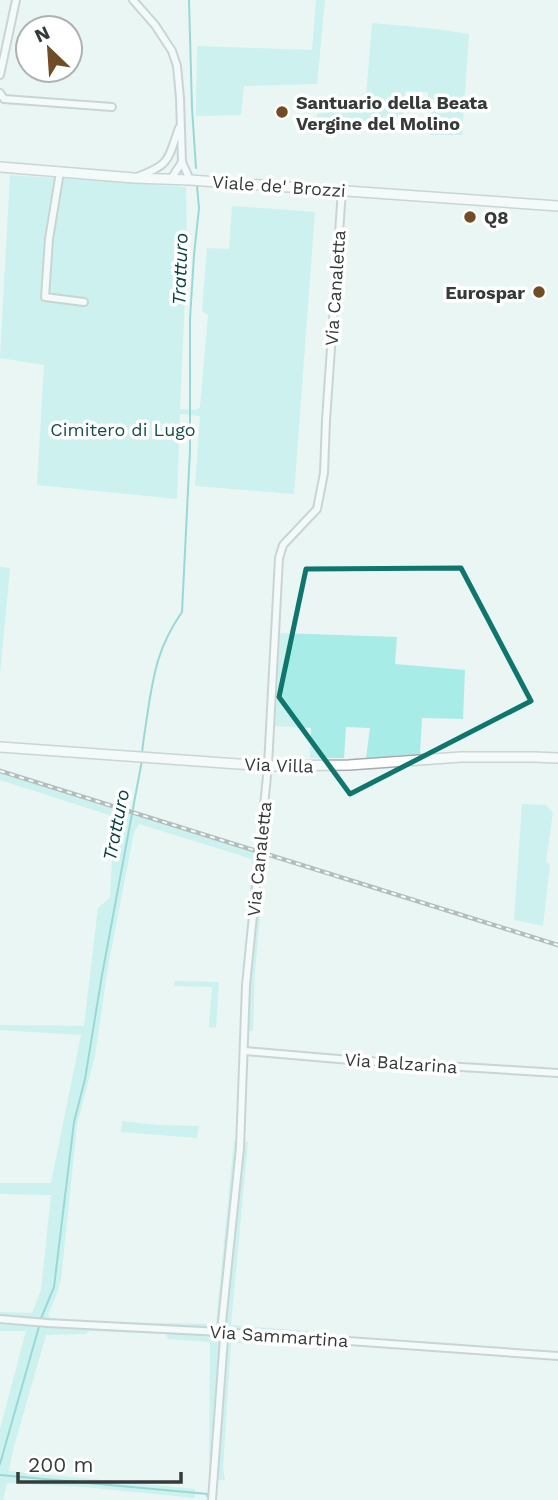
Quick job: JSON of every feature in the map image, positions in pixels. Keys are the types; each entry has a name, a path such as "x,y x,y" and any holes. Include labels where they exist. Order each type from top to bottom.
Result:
{"street":[{"path":"0,75 16,0"},
{"path":"133,0 155,25 172,51 177,66 182,162 190,180"},
{"path":"0,93 4,99 112,107"},
{"path":"134,178 166,162 181,123"},
{"path":"166,162 171,179"},
{"path":"171,179 182,162"},
{"name":"Viale de' Brozzi","path":"0,167 558,206"},
{"path":"60,172 49,239 45,297 84,302"},
{"name":"Via Canaletta","path":"212,1500 224,1338 221,1332 240,1148 246,985 268,766 279,558 283,545 317,509 324,473 342,190"},
{"name":"Via Villa","path":"0,747 268,766 349,765 461,757 558,758"},
{"name":"Via Balzarina","path":"245,1051 558,1073"},
{"name":"Via Sammartina","path":"0,1319 558,1356"}],"highlighted area":[{"path":"461,568 531,701 350,794 279,697 306,569"}],"green space":[{"path":"316,0 325,0 317,84 244,86 241,115 196,116 197,46 312,50"},
{"path":"372,23 469,34 462,135 430,135 428,92 405,91 403,128 317,122 317,97 366,98"},
{"name":"Cimitero di Lugo","path":"10,175 186,187 187,251 180,409 195,410 200,407 208,315 202,311 207,248 229,249 232,206 315,212 294,494 195,486 200,416 180,414 177,499 37,485 44,365 0,358"},
{"path":"0,567 10,568 0,675"},
{"path":"280,633 397,637 395,664 465,670 463,719 422,718 420,754 366,758 370,728 346,727 344,758 310,758 311,728 275,726"},
{"path":"0,773 256,853 259,824 270,823 268,845 262,854 258,898 261,905 253,1031 242,1031 252,859 139,824 134,832 108,967 95,1056 77,1125 61,1280 48,1314 50,1318 105,1322 216,1324 234,1141 248,1142 231,1325 308,1331 307,1345 231,1343 223,1468 225,1480 209,1479 210,1342 168,1339 166,1334 89,1331 86,1334 46,1335 9,1471 195,1489 195,1498 84,1487 7,1483 3,1500 0,1500 0,1429 26,1331 0,1331 0,1312 32,1313 41,1290 51,1195 0,1194 0,1183 51,1183 81,1035 0,1030 0,1025 84,1026 98,908 110,898 114,822 112,816 0,780"},
{"path":"522,804 546,805 553,812 546,862 550,864 543,926 514,920"},
{"path":"175,981 219,982 216,1028 209,1027 212,987 174,986"},
{"path":"122,1121 199,1126 197,1138 121,1132"}],"waterway":[{"name":"Tratturo","path":"189,0 196,168"},
{"name":"Tratturo","path":"142,754 155,671 168,636 182,612 190,450 190,319 199,208 197,186"},
{"name":"Tratturo","path":"0,1464 42,1316 54,1287 74,1122 85,1079 142,760"},
{"path":"0,1475 208,1494 207,1496"}],"railway":[{"path":"0,771 558,945"}],"place":[{"name":"Santuario della Beata Vergine del Molino","path":"282,112"},
{"name":"Q8","path":"470,217"},
{"name":"Eurospar","path":"539,292"}]}
